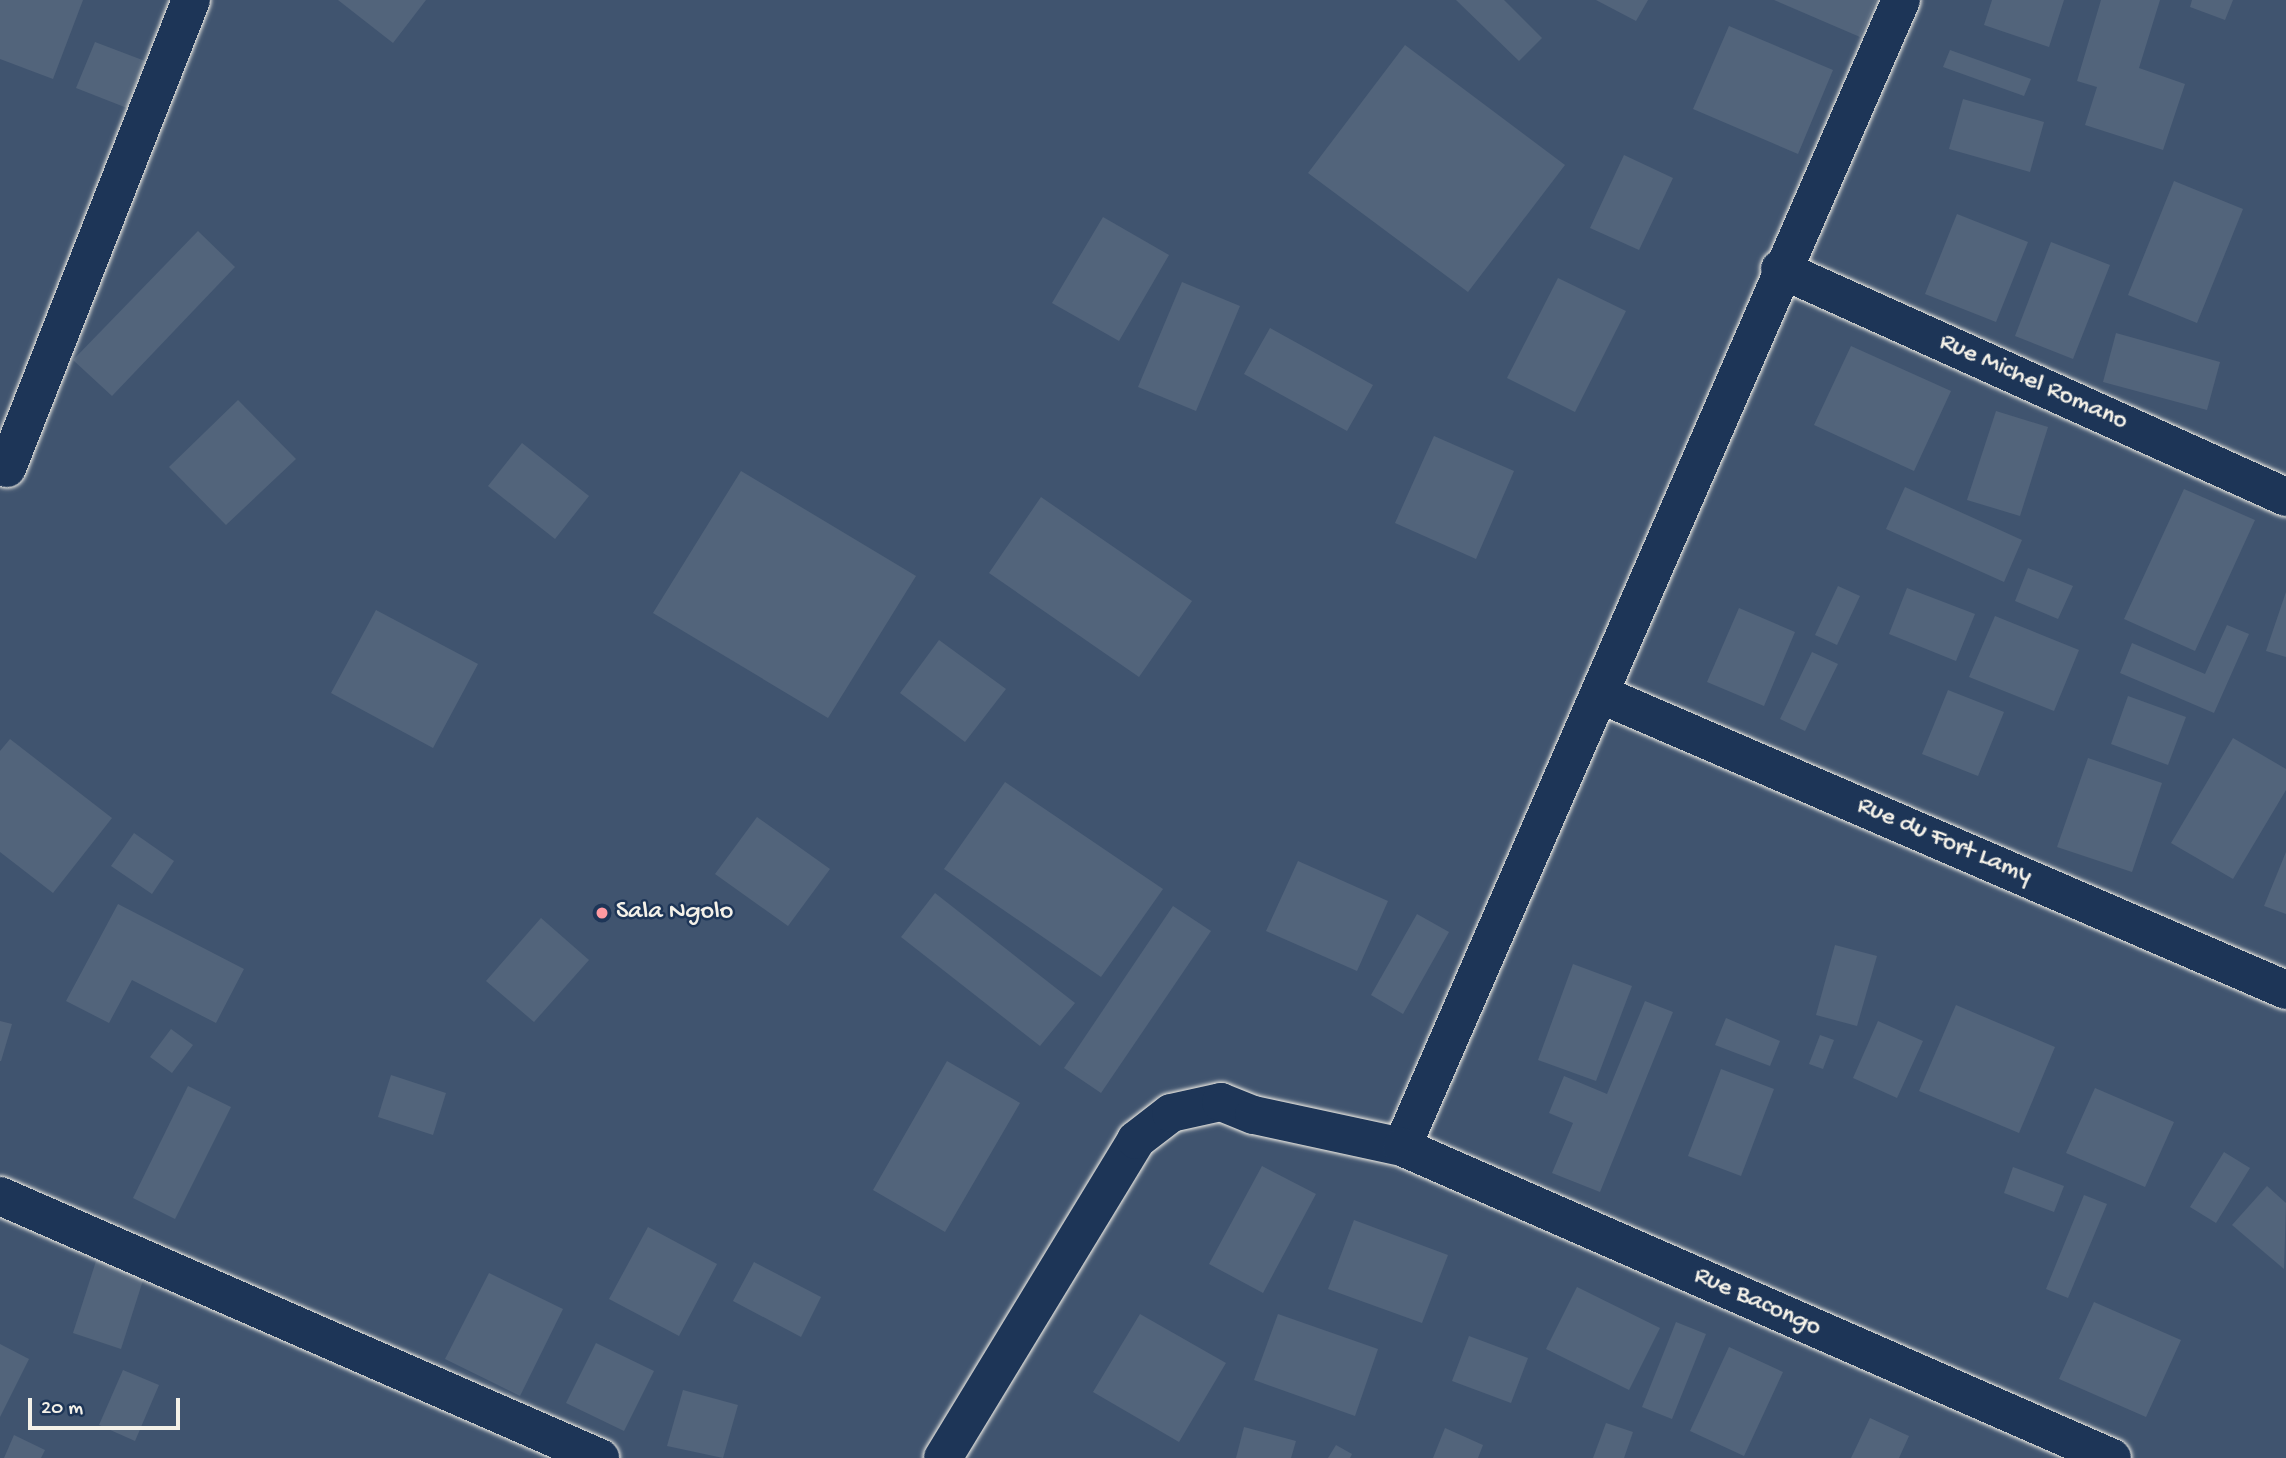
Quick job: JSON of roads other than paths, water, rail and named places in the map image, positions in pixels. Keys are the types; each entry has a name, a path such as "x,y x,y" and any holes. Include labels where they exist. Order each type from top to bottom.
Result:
{"street":[{"path":"1402,1147 1602,695 1780,269 1901,0"},
{"path":"7,468 178,5"},
{"name":"Rue Michel Romano","path":"1780,269 2286,497"},
{"name":"Rue du Fort Lamy","path":"1602,695 2286,990"},
{"name":"Rue Bacongo","path":"943,1458 1136,1140 1171,1113 1221,1102 1254,1115 1402,1147 2112,1458"},
{"path":"0,1196 600,1458"}],"place":[{"name":"Sala Ngolo","path":"602,913"}]}
